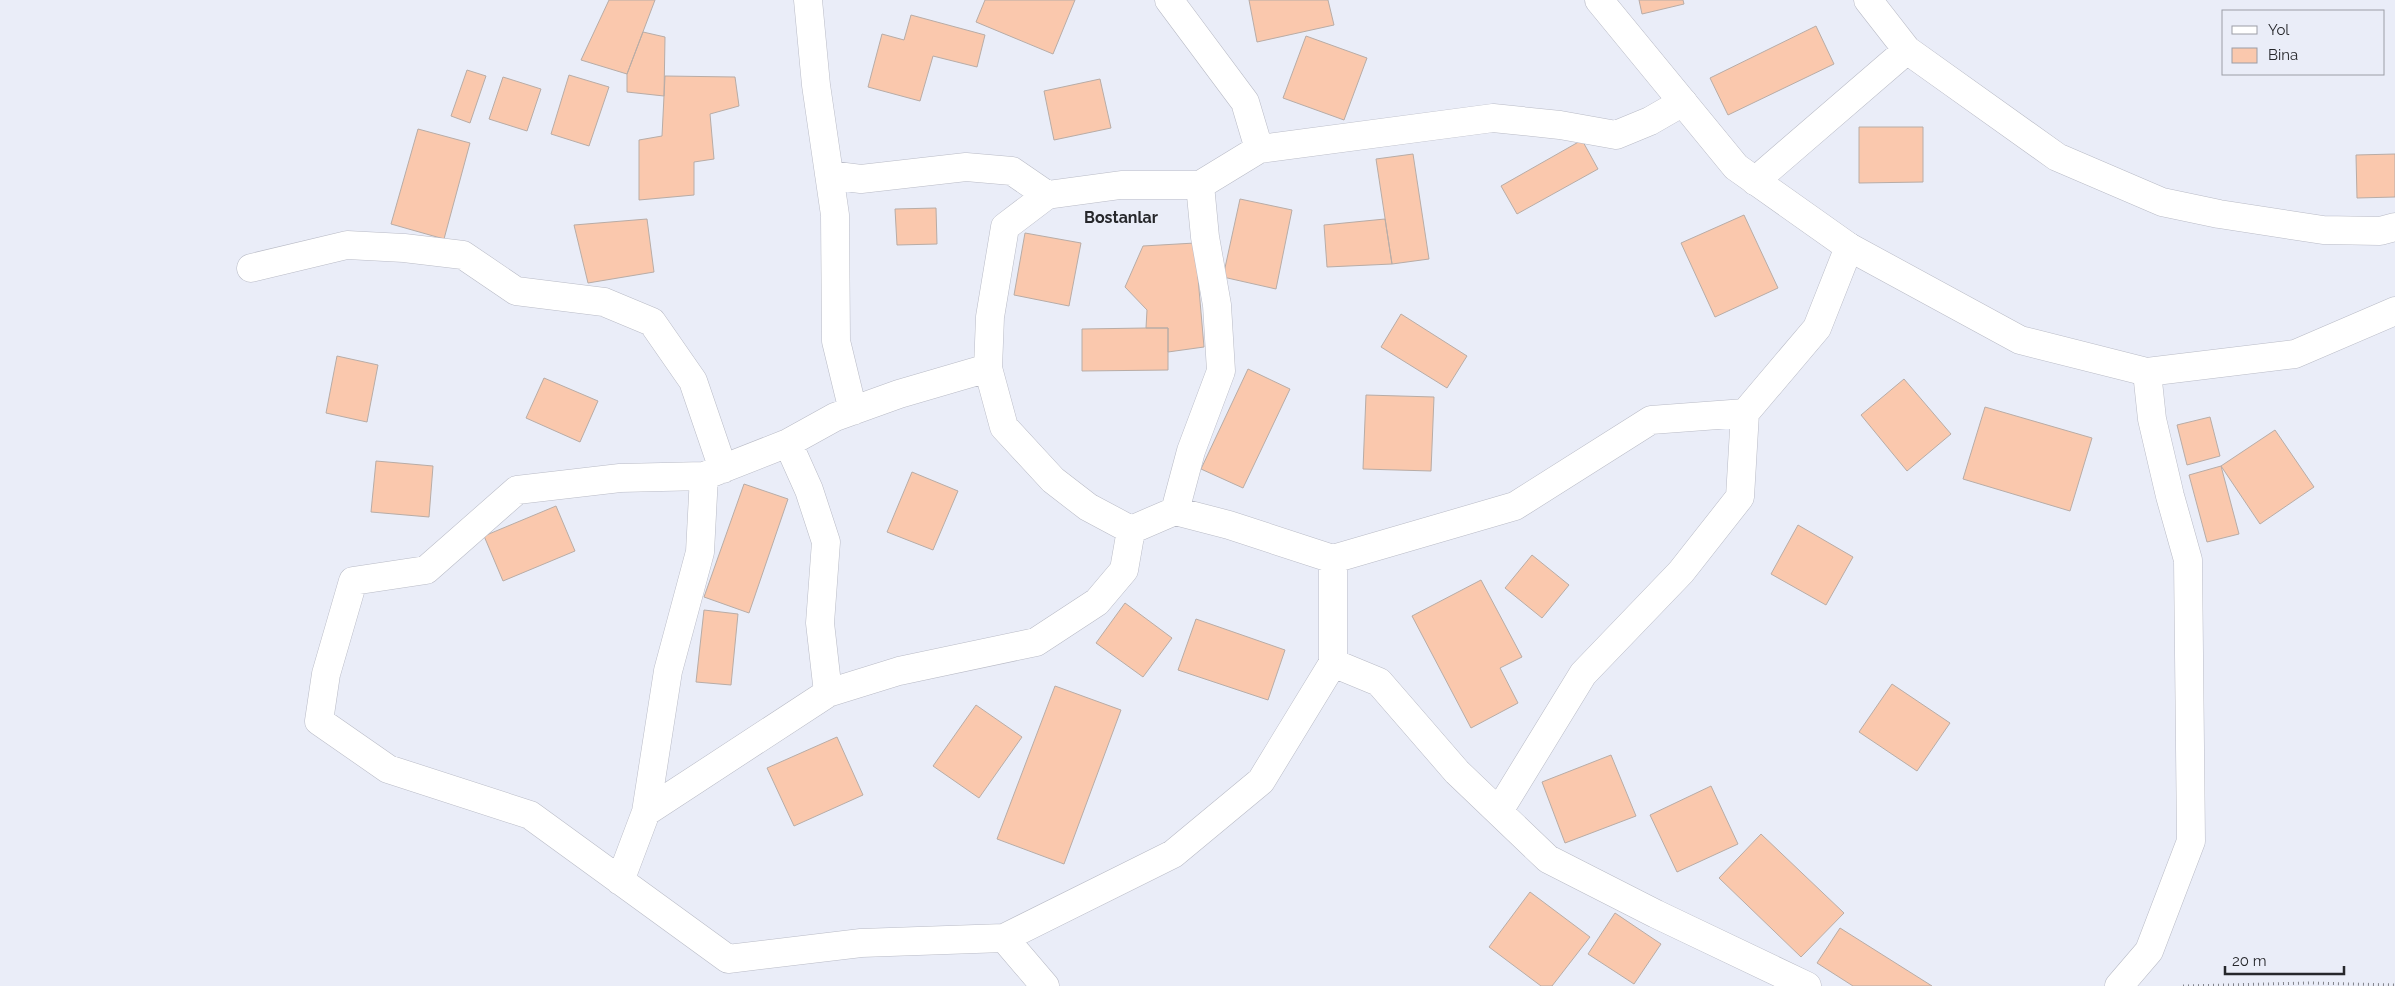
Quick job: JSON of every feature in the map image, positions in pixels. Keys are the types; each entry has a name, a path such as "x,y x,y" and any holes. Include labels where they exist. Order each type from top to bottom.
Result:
{"street":[{"path":"808,0 816,85 835,215 836,342 853,411"},
{"path":"1169,0 1245,102 1260,149"},
{"path":"1599,0 1736,167 1849,247 2020,340 2147,372 2295,354 2395,311"},
{"path":"1868,0 1907,50 2057,157 2162,202 2219,214 2323,230 2380,231 2395,226"},
{"path":"1755,181 1907,50"},
{"path":"1131,530 1088,507 1053,480 1004,427 988,368 990,317 1004,227 1047,195 1121,185 1200,185 1260,149 1493,118 1560,125 1616,135 1650,122 1683,102"},
{"path":"829,176 862,179 976,168 1012,171 1047,195"},
{"path":"1175,511 1191,451 1221,371 1217,305 1205,236 1200,185"},
{"path":"251,268 348,245 404,248 463,255 516,291 604,302 652,322 693,381 714,472 700,552 668,671 646,812 620,881"},
{"path":"1498,811 1583,674 1681,572 1740,497 1745,413 1817,328 1849,247"},
{"path":"988,368 899,394 835,417 788,443 714,472 620,478 517,490 426,570 352,581 326,674 319,721 388,769 530,815 728,959 861,944 1004,938 1173,854 1261,781 1333,662 1333,559"},
{"path":"2119,986 2149,951 2191,841 2188,560 2170,496 2152,419 2147,372"},
{"path":"1131,530 1175,511 1229,525 1333,559 1515,506 1652,420 1745,413"},
{"path":"788,443 809,490 826,542 820,623 828,693"},
{"path":"646,812 828,693 899,671 1036,642 1097,602 1124,570 1131,530"},
{"path":"1333,662 1379,682 1456,772 1548,859 1656,914 1807,986"},
{"path":"1004,938 1045,986"}],"path":[{"path":"2183,986 2309,983 2395,984"}],"building":[{"path":"609,0 655,0 627,74 581,60"},
{"path":"985,0 1075,0 1053,54 976,22"},
{"path":"1249,0 1328,0 1334,25 1257,42"},
{"path":"1639,0 1683,0 1684,4 1642,14"},
{"path":"911,15 985,35 977,67 933,56 920,101 868,87 882,34 904,40"},
{"path":"1816,26 1834,64 1728,115 1710,78"},
{"path":"643,32 665,37 664,96 627,92 627,74"},
{"path":"1306,36 1367,58 1344,120 1283,98"},
{"path":"467,70 486,76 470,123 451,116"},
{"path":"569,75 609,87 589,146 551,134"},
{"path":"665,76 735,77 739,106 710,114 714,159 694,162 694,195 639,200 639,140 662,136"},
{"path":"503,77 541,89 527,131 489,119"},
{"path":"1100,79 1111,128 1054,140 1044,91"},
{"path":"1859,127 1923,127 1923,182 1859,183"},
{"path":"418,129 470,143 444,239 391,224"},
{"path":"1582,140 1598,169 1517,214 1501,186"},
{"path":"1413,154 1429,259 1392,264 1376,159"},
{"path":"2395,154 2395,197 2357,198 2356,155"},
{"path":"1240,199 1292,210 1276,289 1223,277"},
{"path":"936,208 937,244 897,245 895,209"},
{"path":"1744,215 1778,288 1715,317 1681,243"},
{"path":"647,219 654,272 588,283 574,225"},
{"path":"1385,219 1392,264 1327,267 1324,225"},
{"path":"1025,233 1081,243 1069,306 1014,295"},
{"path":"1195,243 1204,347 1168,352 1168,328 1146,328 1147,310 1125,287 1143,246"},
{"path":"1401,314 1467,356 1447,388 1381,347"},
{"path":"1168,328 1168,370 1082,371 1082,329"},
{"path":"337,356 378,365 367,422 326,413"},
{"path":"1248,369 1290,389 1243,488 1201,469"},
{"path":"544,378 598,401 580,442 526,418"},
{"path":"1904,379 1951,434 1907,471 1861,415"},
{"path":"1366,395 1434,397 1431,471 1363,469"},
{"path":"1985,407 2092,438 2070,511 1963,479"},
{"path":"2210,417 2220,456 2187,465 2177,425"},
{"path":"2275,430 2314,487 2260,524 2221,466"},
{"path":"376,461 433,466 429,517 371,512"},
{"path":"2221,466 2239,534 2207,542 2189,475"},
{"path":"912,472 958,491 933,550 887,532"},
{"path":"744,484 788,499 749,613 704,597"},
{"path":"556,506 575,551 503,581 484,536"},
{"path":"1798,525 1853,557 1826,605 1771,574"},
{"path":"1532,555 1569,585 1542,618 1505,588"},
{"path":"1481,580 1522,657 1500,668 1518,703 1471,728 1412,616"},
{"path":"1125,603 1172,638 1143,677 1096,643"},
{"path":"704,610 738,614 731,685 696,682"},
{"path":"1196,619 1285,650 1268,700 1178,670"},
{"path":"1892,684 1950,723 1917,771 1859,732"},
{"path":"1055,686 1121,710 1064,864 997,839"},
{"path":"976,705 1022,737 979,798 933,766"},
{"path":"837,737 863,795 794,826 767,768"},
{"path":"1611,755 1636,816 1565,843 1542,782"},
{"path":"1711,786 1738,844 1677,872 1650,815"},
{"path":"1761,834 1844,913 1801,957 1719,878"},
{"path":"1530,892 1590,937 1552,986 1541,986 1489,947"},
{"path":"1615,913 1661,944 1634,984 1588,954"},
{"path":"1840,928 1932,986 1853,986 1817,963"}],"district":[{"name":"Bostanlar","path":"1121,217"}]}
